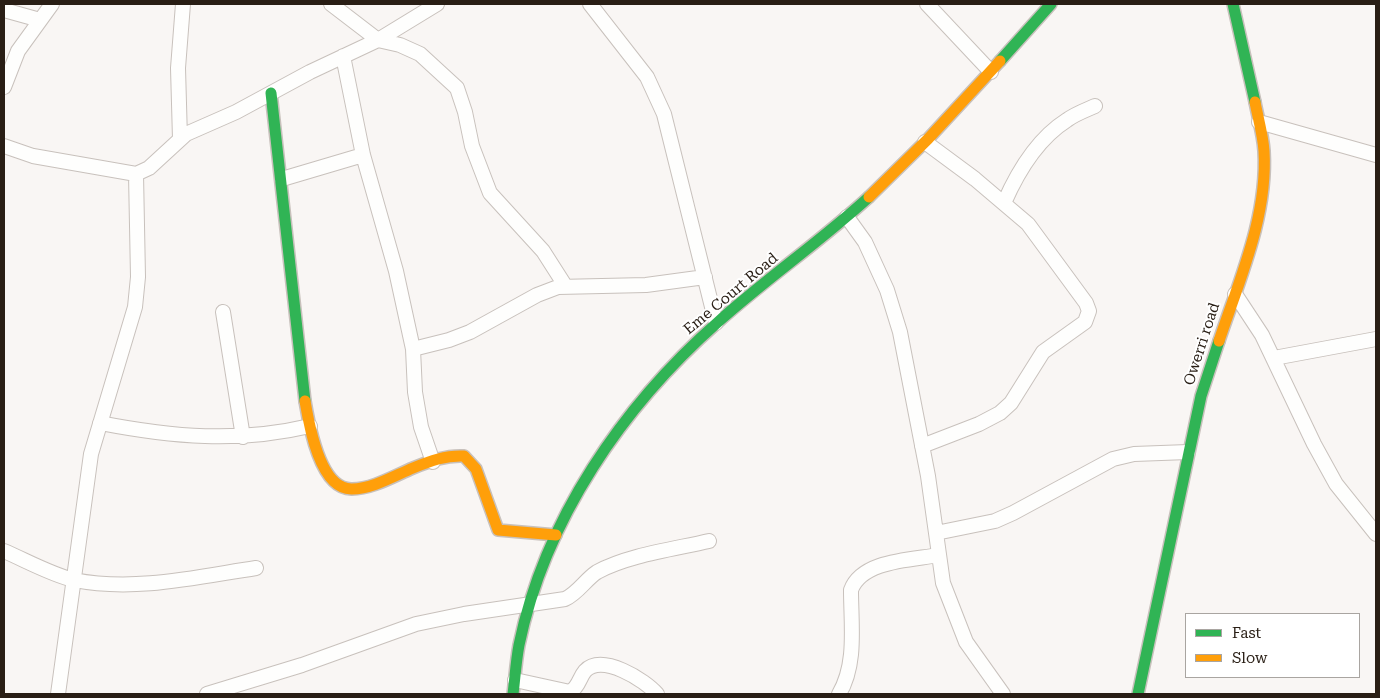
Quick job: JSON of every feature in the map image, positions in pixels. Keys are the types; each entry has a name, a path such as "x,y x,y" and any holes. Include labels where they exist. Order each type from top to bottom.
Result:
{"street":[{"path":"4,87 18,51 52,4"},
{"path":"180,139 178,68 183,4"},
{"path":"331,4 378,40 400,44 420,54 457,88 465,112 472,146 490,193 543,251 566,287"},
{"path":"4,146 33,156 120,173 136,174 149,168 180,139 195,129 236,112 343,56 378,40 437,4"},
{"path":"590,4 647,76 664,114 716,323"},
{"path":"927,4 990,72"},
{"name":"Eme Court Road","path":"512,694 519,644 556,535 566,511 591,467 620,425 644,396 716,323 847,217 925,142 1051,4"},
{"name":"Owerri road","path":"1138,694 1201,396 1255,231 1264,192 1264,150 1233,4"},
{"path":"4,10 40,20"},
{"path":"343,56 362,155 388,238 413,348 415,392 421,427 433,462"},
{"path":"271,93 306,401 310,426 321,462 332,482 340,488 349,490 364,487 453,456 464,456 472,462 481,479 492,523 498,530 556,535"},
{"path":"1004,203 1023,164 1046,138 1067,120 1095,106"},
{"path":"1259,122 1375,153"},
{"path":"922,446 979,424 1000,413 1011,403 1043,352 1085,322 1089,311 1086,303 1056,264 1044,242 1028,224 925,142"},
{"path":"282,179 362,155"},
{"path":"58,694 91,454 135,307 138,277 136,174"},
{"path":"847,217 864,242 887,290 900,332 922,446 943,583 966,642 1003,694"},
{"path":"413,348 449,340 470,332 537,295 558,287 646,285 705,277"},
{"path":"1235,294 1262,335 1314,444 1336,484 1376,534"},
{"path":"223,312 243,437"},
{"path":"1274,358 1376,339"},
{"path":"100,423 157,434 243,437 277,434 310,426"},
{"path":"936,533 1004,517 1113,458 1134,454 1188,452"},
{"path":"207,694 302,665 416,624 565,599 574,595 596,573 651,554 709,541"},
{"path":"4,551 73,579 107,584 160,584 256,568"},
{"path":"839,694 848,680 850,663 850,590 854,581 861,575 883,565 939,555"},
{"path":"515,680 570,692 576,689 585,671 594,665 611,666 645,681 656,694"}],"traffic: fast":[{"path":"1000,61 1051,4"},
{"path":"1233,4 1255,102"},
{"path":"271,93 305,401"},
{"path":"513,694 519,645 531,598 548,553 568,510 620,428 650,390 718,322 869,197"},
{"path":"1138,694 1201,396 1219,341"}],"traffic: slow":[{"path":"869,197 928,139 1000,61"},
{"path":"1219,341 1243,272 1257,224 1261,200 1264,151 1255,102"},
{"path":"305,401 313,440 318,454 324,468 332,479 341,486 352,489 367,487 432,461 451,456 464,456 476,469 498,530 556,535"}]}
